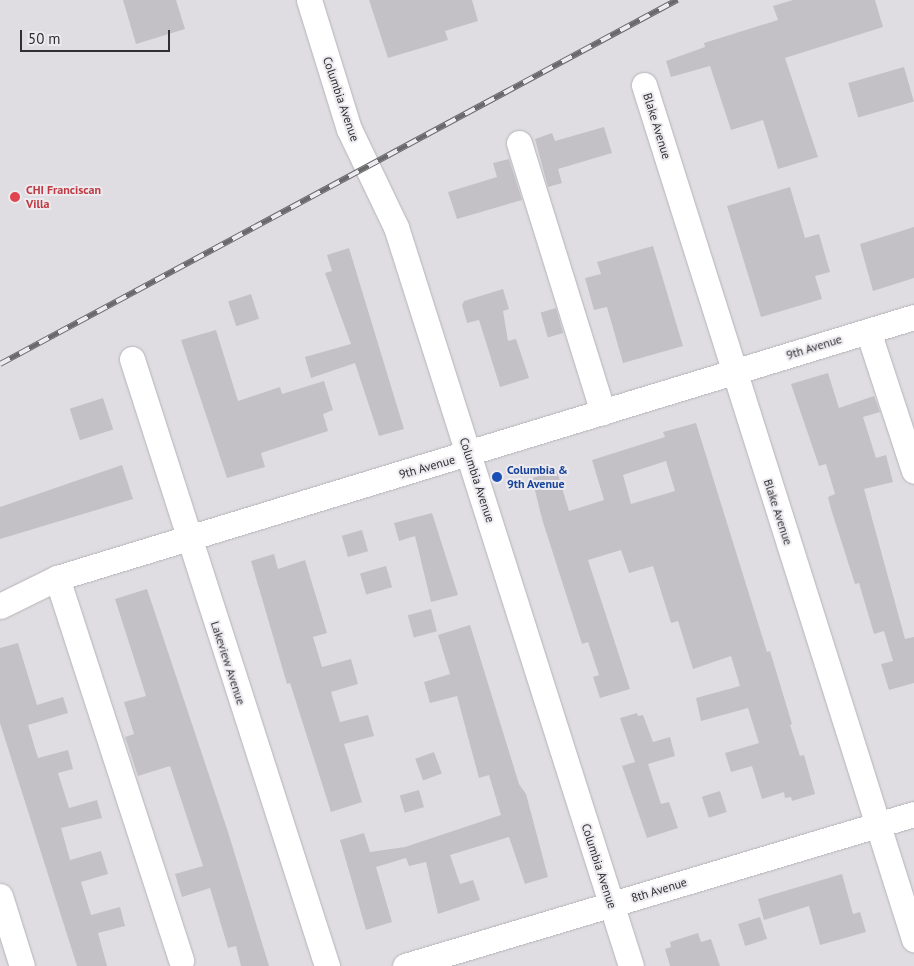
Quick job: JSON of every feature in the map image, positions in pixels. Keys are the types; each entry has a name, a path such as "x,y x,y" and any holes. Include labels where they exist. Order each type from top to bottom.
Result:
{"street":[{"name":"Columbia Avenue","path":"309,0 349,129 396,228 631,966"},
{"name":"Blake Avenue","path":"644,85 914,939"},
{"path":"519,142 603,412"},
{"name":"9th Avenue","path":"0,606 57,578 469,455 914,317"},
{"path":"868,331 914,471"},
{"name":"Lakeview Avenue","path":"132,359 187,538 327,966"},
{"path":"57,578 181,960"},
{"name":"8th Avenue","path":"405,966 914,814"},
{"path":"0,896 22,966"}],"building":[{"path":"123,0 176,0 185,29 136,44"},
{"path":"369,0 472,0 478,21 445,31 448,40 388,58"},
{"path":"793,0 875,0 883,27 785,58 818,157 778,169 763,120 731,130 710,66 671,77 666,61 705,47 704,43 778,20 773,6"},
{"path":"904,67 914,102 858,118 848,83"},
{"path":"604,127 612,153 558,169 562,183 548,187 535,139 552,133 555,141"},
{"path":"509,159 522,200 457,219 448,192 497,177 493,163"},
{"path":"790,187 805,238 819,234 830,272 815,276 822,299 761,317 727,206"},
{"path":"914,227 914,278 873,291 860,244"},
{"path":"653,246 683,346 623,363 607,307 594,310 585,278 601,274 597,262"},
{"path":"349,248 404,429 379,436 355,363 311,378 305,357 351,344 325,273 332,271 327,255"},
{"path":"503,289 509,309 503,311 508,341 516,339 529,378 500,387 479,320 467,323 462,305 464,301"},
{"path":"251,294 259,319 236,326 228,301"},
{"path":"556,308 563,333 548,337 541,312"},
{"path":"216,330 238,401 280,387 282,394 324,381 333,410 323,414 328,431 261,453 265,467 227,478 181,340"},
{"path":"828,373 839,408 874,396 880,412 863,417 876,458 886,455 893,482 864,489 905,639 914,637 914,683 889,690 881,664 893,661 884,631 874,634 859,583 855,584 828,497 835,494 826,464 819,466 791,384"},
{"path":"103,398 113,429 80,440 70,409"},
{"path":"696,423 767,652 770,651 792,724 790,725 800,756 804,755 815,794 792,801 791,797 785,798 784,792 762,799 752,766 731,772 725,753 759,743 748,708 701,721 696,698 740,686 731,656 693,669 678,621 671,623 653,566 629,573 621,550 588,560 630,689 600,698 593,677 599,675 588,642 582,644 542,519 532,478 557,471 569,511 604,500 592,460 665,437 663,432","holes":["666,461 675,491 631,504 623,475"]},
{"path":"122,465 133,499 0,539 0,507"},
{"path":"432,513 458,595 431,602 415,536 399,541 394,523"},
{"path":"362,530 368,551 348,557 342,536"},
{"path":"274,554 278,569 305,560 327,633 313,637 322,667 351,659 358,684 331,692 340,722 368,715 374,736 344,744 362,802 331,812 290,683 287,684 251,561"},
{"path":"386,566 392,587 366,595 360,573"},
{"path":"147,589 228,832 269,966 241,966 236,946 228,948 210,888 182,897 175,874 203,866 170,766 138,776 125,737 134,734 124,702 146,696 115,599"},
{"path":"431,609 437,631 414,637 408,615"},
{"path":"470,625 519,784 526,794 548,877 525,884 509,837 450,855 460,884 473,880 480,900 438,914 426,862 409,866 406,858 376,867 392,922 366,930 340,840 364,833 370,852 405,847 501,815 489,775 479,778 457,696 430,703 424,682 450,674 438,635"},
{"path":"18,643 37,705 63,697 68,713 28,725 38,758 68,750 73,769 58,773 69,808 97,800 102,818 61,828 70,860 101,851 108,874 81,882 91,915 120,907 125,926 98,933 107,966 77,966 0,723 0,648"},
{"path":"637,713 638,716 643,715 653,742 670,737 675,756 648,764 661,804 669,802 678,828 647,838 622,766 635,762 620,718"},
{"path":"434,752 442,774 423,780 415,759"},
{"path":"419,790 424,807 405,813 400,796"},
{"path":"720,791 727,812 709,818 702,797"},
{"path":"842,874 853,914 860,912 866,932 820,945 809,906 764,920 758,899"},
{"path":"760,917 767,939 745,946 738,924"},
{"path":"698,933 701,942 711,939 720,966 670,966 665,949 671,947 670,942"}],"railway":[{"path":"0,364 677,0"}],"place":[{"name":"CHI Franciscan Villa","path":"15,197"},
{"name":"Columbia & 9th Avenue","path":"497,477"}]}
